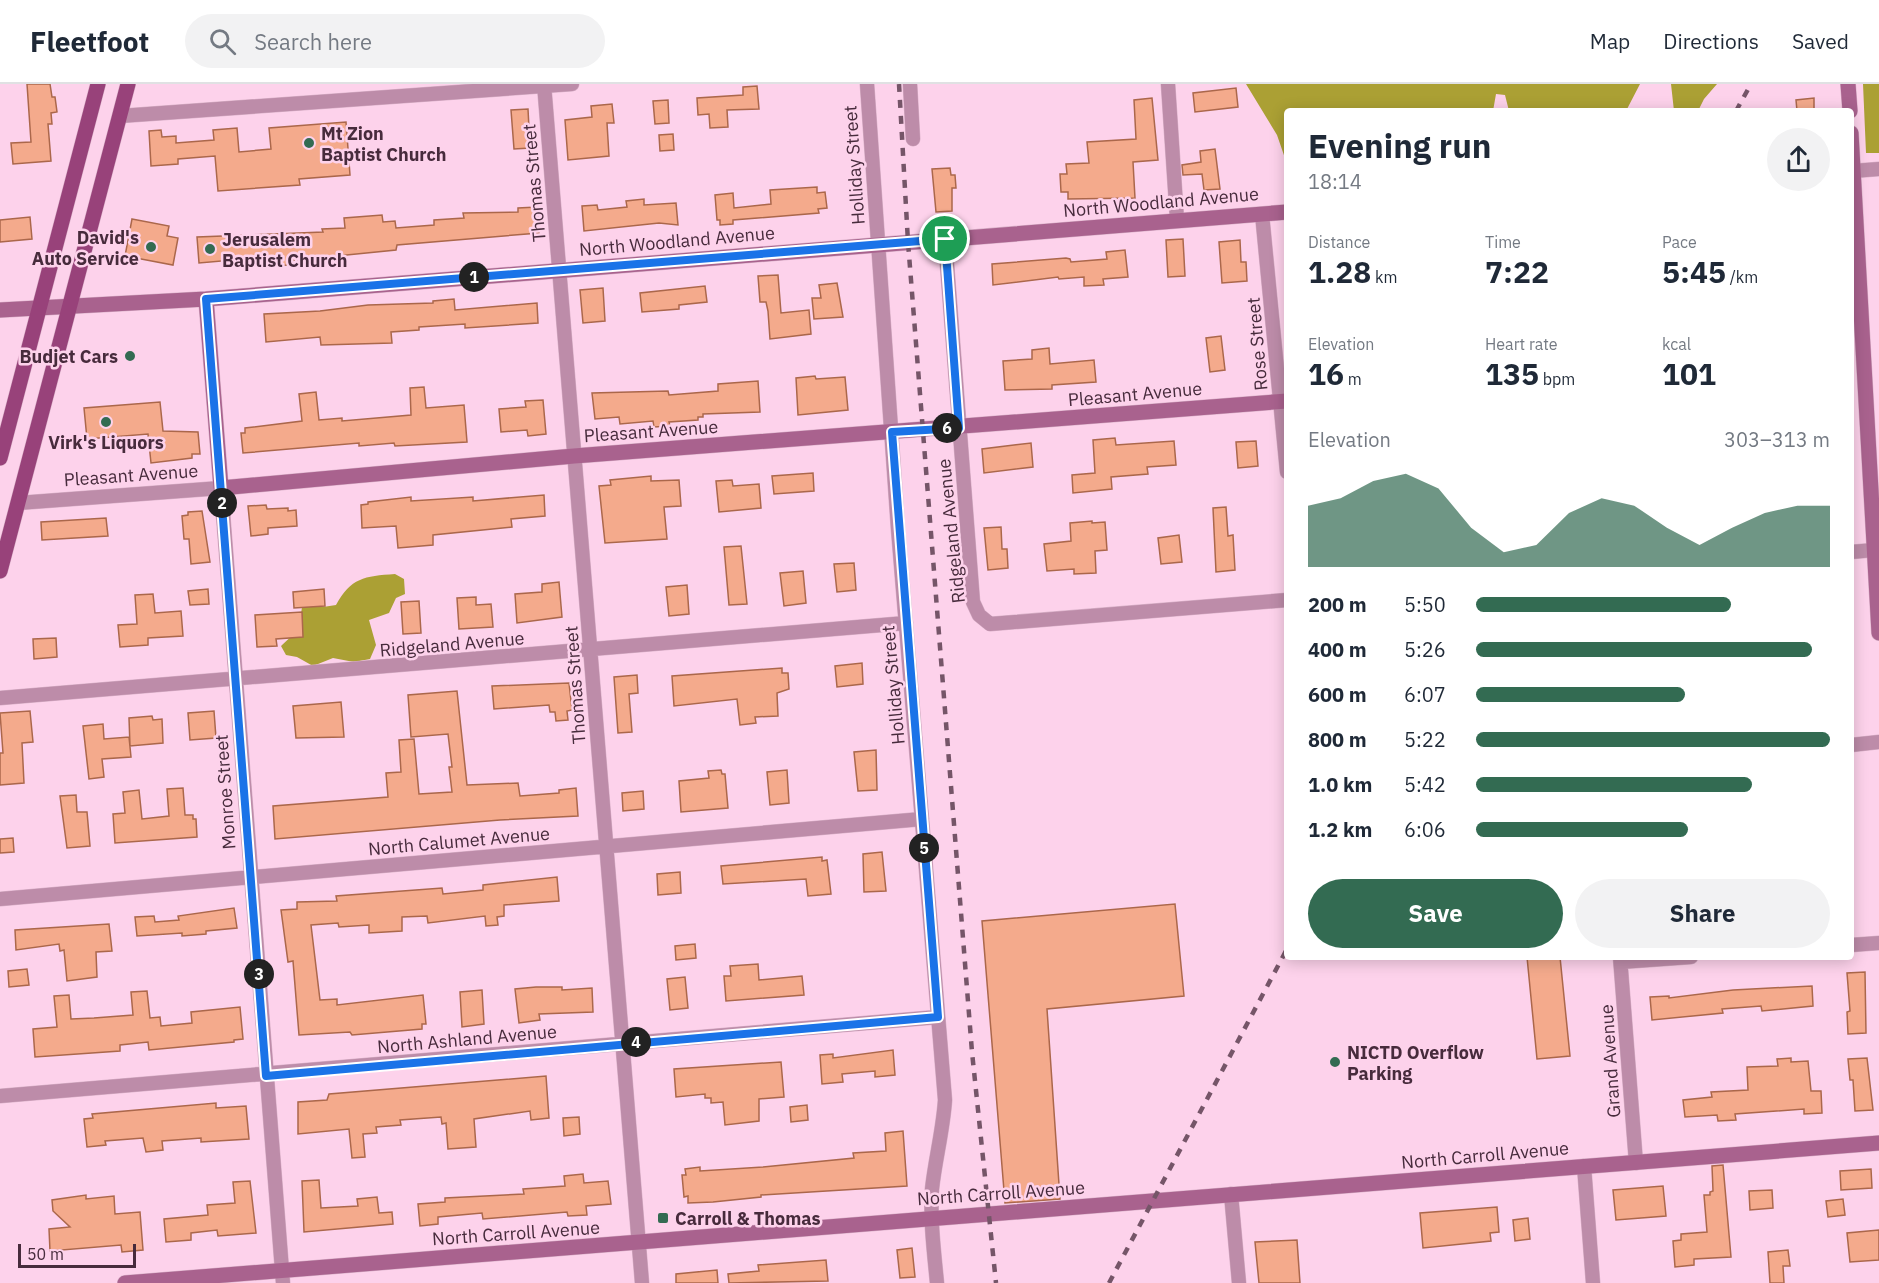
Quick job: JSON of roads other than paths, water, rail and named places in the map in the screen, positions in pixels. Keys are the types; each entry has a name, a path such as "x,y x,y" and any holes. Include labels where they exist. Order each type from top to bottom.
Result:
{"main road":[{"path":"0,458 98,84"},
{"path":"0,571 128,84"}],"street":[{"path":"120,116 572,84"},
{"name":"Holliday Street","path":"867,84 906,623 945,1100 931,1218 937,1283"},
{"path":"910,84 913,139"},
{"path":"1168,84 1177,220"},
{"path":"1848,84 1850,108"},
{"name":"Thomas Street","path":"544,85 642,1283"},
{"path":"1854,171 1879,169"},
{"name":"North Woodland Avenue","path":"0,310 206,299 1284,212"},
{"name":"Rose Street","path":"1262,214 1284,401"},
{"path":"1854,217 1857,356 1873,416 1874,550 1879,633"},
{"name":"Ridgeland Avenue","path":"945,239 973,602 978,615 990,624 1284,600"},
{"name":"Monroe Street","path":"206,299 282,1277"},
{"name":"Pleasant Avenue","path":"18,503 221,488 574,456 959,428 1284,401"},
{"path":"1854,552 1874,550"},
{"name":"Ridgeland Avenue","path":"0,698 237,681 906,623"},
{"path":"1854,745 1879,742"},
{"name":"North Calumet Avenue","path":"0,899 922,819"},
{"path":"1854,945 1879,943"},
{"name":"Grand Avenue","path":"1620,960 1636,1162"},
{"name":"North Ashland Avenue","path":"0,1096 266,1076 938,1017"},
{"name":"North Carroll Avenue","path":"126,1283 282,1277 931,1218 1879,1143"},
{"path":"1584,1166 1593,1283"},
{"path":"1232,1194 1239,1283"}],"railway":[{"path":"899,84 908,242 972,1052 996,1283"},
{"path":"1738,108 1751,84"},
{"path":"1109,1283 1284,955"}],"place":[{"name":"Mt Zion Baptist Church","path":"309,143"},
{"name":"David's Auto Service","path":"151,247"},
{"name":"Jerusalem Baptist Church","path":"210,249"},
{"name":"Budjet Cars","path":"130,356"},
{"name":"Virk's Liquors","path":"106,422"},
{"name":"NICTD Overflow Parking","path":"1335,1062"},
{"name":"Carroll & Thomas","path":"663,1218"}]}
